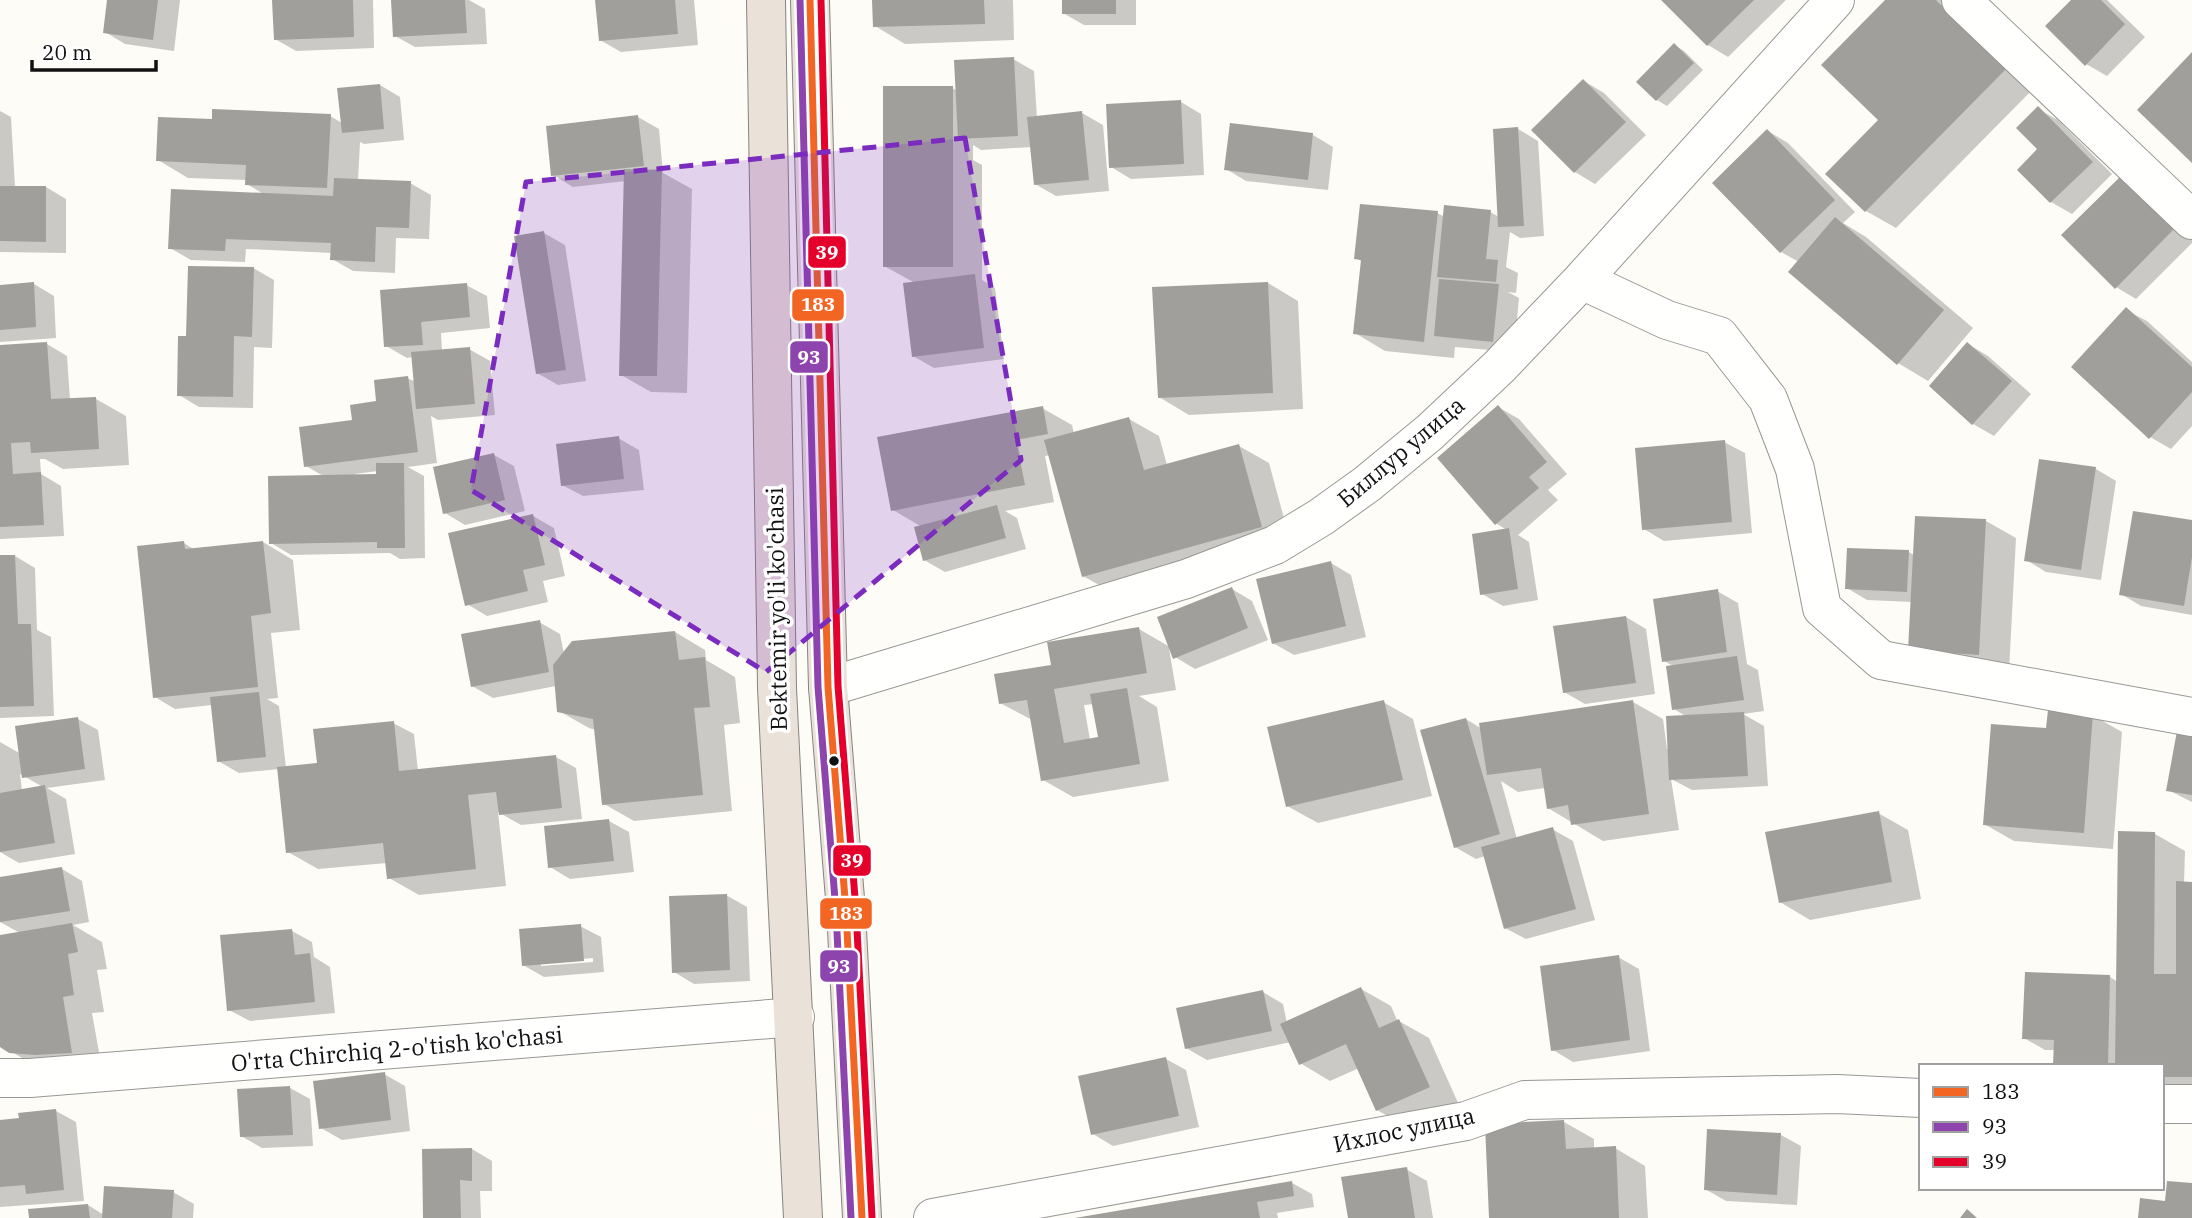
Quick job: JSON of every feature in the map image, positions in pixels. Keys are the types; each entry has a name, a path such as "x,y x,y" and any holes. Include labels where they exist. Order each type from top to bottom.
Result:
{"highway":[{"name":"Bektemir yo'li ko'chasi","path":"766,0 778,688 803,1218"},
{"name":"Bektemir yo'li ko'chasi","path":"810,0 828,687 846,911 862,1218"}],"street":[{"name":"Биллур улица","path":"828,687 1186,579 1275,545 1321,517 1367,484 1430,432 1499,367 1582,280 1835,0"},
{"path":"1961,0 2192,220"},
{"path":"1582,280 1667,320 1718,336 1768,398 1795,470 1822,608 1881,660 2192,717"},
{"name":"O'rta Chirchiq 2-o'tish ko'chasi","path":"0,1078 30,1079 794,1017"},
{"name":"Ихлос улица","path":"933,1218 1466,1121 1525,1100 1838,1094 1919,1098"},
{"path":"2164,1104 2192,1104"}],"highlighted area":[{"path":"965,138 1021,460 766,672 471,490 526,182"}],"building":[{"path":"107,0 158,0 153,40 103,33"},
{"path":"272,0 353,0 354,37 274,40"},
{"path":"391,0 465,0 467,33 393,37"},
{"path":"595,0 675,0 678,34 599,41"},
{"path":"872,0 984,0 985,24 873,27"},
{"path":"1062,0 1116,0 1116,14 1062,14"},
{"path":"1661,0 1754,0 1707,46"},
{"path":"1885,0 1936,0 2006,69 1865,212 1825,174 1878,120 1821,65"},
{"path":"2071,0 2101,0 2125,24 2085,66 2045,26"},
{"path":"1674,43 1694,63 1656,101 1636,82"},
{"path":"2192,52 2192,163 2137,110"},
{"path":"1014,57 1018,136 958,139 954,60"},
{"path":"1583,79 1626,122 1574,173 1531,130"},
{"path":"380,84 384,129 342,133 337,88"},
{"path":"883,86 953,86 953,267 883,267"},
{"path":"1181,100 1184,164 1109,168 1106,104"},
{"path":"2038,106 2093,162 2050,203 2017,170 2037,149 2016,128"},
{"path":"212,109 331,114 327,188 245,185 246,165 156,161 158,117 212,119"},
{"path":"1082,111 1089,180 1034,185 1027,117"},
{"path":"638,115 644,166 551,176 546,126"},
{"path":"1230,123 1313,133 1308,180 1224,170"},
{"path":"1518,127 1524,226 1498,227 1493,129"},
{"path":"1767,129 1835,200 1780,253 1712,183"},
{"path":"624,169 662,170 657,376 619,376"},
{"path":"2121,176 2174,229 2115,289 2061,235"},
{"path":"334,178 411,181 409,228 376,227 375,262 330,260 331,243 226,239 225,251 168,249 171,189 333,196"},
{"path":"0,186 46,186 46,242 0,241"},
{"path":"1360,204 1438,211 1424,342 1353,334 1361,260 1354,259"},
{"path":"1444,205 1491,210 1486,259 1498,260 1496,282 1437,277"},
{"path":"1835,217 1944,310 1897,365 1788,272"},
{"path":"544,231 566,370 536,374 514,236"},
{"path":"188,266 254,267 252,337 234,336 233,397 177,396 178,336 186,336"},
{"path":"975,274 984,348 912,357 903,283"},
{"path":"1439,279 1499,284 1493,342 1434,336"},
{"path":"34,282 36,327 0,330 0,285"},
{"path":"1268,282 1273,393 1158,398 1152,287"},
{"path":"467,283 470,317 421,322 423,345 384,347 380,290"},
{"path":"2126,307 2192,367 2192,392 2149,439 2071,367"},
{"path":"47,342 51,399 96,397 99,449 31,453 30,442 11,443 13,474 41,472 44,525 0,527 0,345"},
{"path":"1967,342 2012,381 1972,425 1929,386"},
{"path":"470,347 475,404 416,409 411,352"},
{"path":"408,376 418,452 304,467 299,427 352,420 350,405 376,401 374,380"},
{"path":"1498,405 1547,462 1529,477 1539,488 1495,525 1437,458"},
{"path":"1043,406 1048,434 1016,440 1025,485 891,511 877,437"},
{"path":"1129,417 1144,470 1239,444 1262,527 1082,577 1044,440"},
{"path":"619,436 624,479 561,486 556,444"},
{"path":"1725,440 1732,522 1642,530 1635,448"},
{"path":"494,453 505,500 443,514 433,467"},
{"path":"2039,459 2096,467 2081,570 2024,561"},
{"path":"376,463 404,463 405,548 377,548 377,542 269,544 268,476 376,474"},
{"path":"997,505 1006,538 923,561 914,527"},
{"path":"2133,511 2192,520 2192,557 2184,606 2119,595"},
{"path":"533,514 545,565 523,570 528,591 465,606 448,533"},
{"path":"1915,516 1986,519 1979,655 1908,650"},
{"path":"1509,528 1518,589 1480,595 1472,534"},
{"path":"184,541 185,549 263,541 271,613 251,616 258,687 153,698 137,546"},
{"path":"1847,548 1909,550 1907,592 1845,589"},
{"path":"0,555 15,555 18,624 31,624 34,706 0,707"},
{"path":"1331,561 1346,626 1272,644 1256,579"},
{"path":"1232,587 1248,628 1173,659 1157,617"},
{"path":"1718,589 1727,652 1662,662 1653,599"},
{"path":"1626,616 1636,683 1563,693 1553,626"},
{"path":"540,620 549,672 471,687 461,634"},
{"path":"1139,627 1147,673 1054,689 1064,743 1098,737 1090,694 1127,688 1140,764 1041,781 1027,700 999,704 994,674 1051,665 1047,642"},
{"path":"675,631 679,660 705,657 710,707 694,708 703,795 602,805 593,719 557,712 553,665 572,641"},
{"path":"1737,656 1744,700 1672,710 1666,666"},
{"path":"259,692 266,757 217,762 210,697"},
{"path":"1384,700 1403,780 1286,807 1267,727"},
{"path":"1633,700 1649,814 1571,825 1568,805 1547,809 1541,768 1487,775 1479,723"},
{"path":"2048,710 2093,713 2084,833 1983,825 1991,724 2046,728"},
{"path":"1744,712 1748,776 1669,780 1666,716"},
{"path":"78,717 85,769 22,778 15,726"},
{"path":"1466,718 1500,834 1454,848 1420,730"},
{"path":"394,721 399,771 556,755 562,808 499,815 496,792 468,795 476,869 387,879 383,843 286,853 277,767 317,763 313,729"},
{"path":"2177,731 2192,734 2192,795 2166,791"},
{"path":"45,785 55,843 0,852 0,793"},
{"path":"1879,811 1892,882 1779,903 1765,832"},
{"path":"609,819 614,861 548,868 544,826"},
{"path":"1553,827 1576,909 1504,929 1481,847"},
{"path":"2118,831 2155,832 2154,974 2176,974 2176,881 2192,882 2192,1077 2164,1077 2164,1064 2115,1064"},
{"path":"62,867 70,911 0,922 0,877"},
{"path":"727,894 730,970 672,973 669,896"},
{"path":"72,923 78,952 68,954 74,995 63,997 72,1053 9,1053 0,1047 0,935"},
{"path":"581,924 584,961 522,966 519,929"},
{"path":"292,929 295,955 310,953 315,1002 227,1011 220,935"},
{"path":"1619,955 1630,1040 1551,1051 1540,966"},
{"path":"2025,972 2110,975 2108,1064 2053,1064 2054,1040 2022,1039"},
{"path":"1361,987 1379,1028 1399,1019 1430,1087 1376,1111 1346,1044 1299,1065 1280,1024"},
{"path":"1263,990 1272,1031 1185,1049 1176,1008"},
{"path":"1166,1057 1179,1116 1091,1135 1078,1076"},
{"path":"385,1072 391,1120 319,1129 313,1081"},
{"path":"290,1086 293,1135 240,1137 237,1089"},
{"path":"56,1109 64,1190 26,1194 25,1185 0,1187 0,1120 19,1118 18,1113"},
{"path":"1564,1120 1566,1149 1616,1146 1619,1218 1489,1218 1485,1124"},
{"path":"1707,1129 1781,1133 1777,1195 1704,1190"},
{"path":"472,1148 472,1181 460,1180 461,1218 423,1218 422,1149"},
{"path":"1407,1167 1415,1218 1348,1218 1341,1177"},
{"path":"1292,1181 1294,1196 1257,1202 1260,1218 1075,1218"},
{"path":"2167,1181 2192,1183 2192,1218 2138,1218 2140,1198 2165,1201"},
{"path":"104,1186 174,1190 172,1218 102,1218"},
{"path":"88,1204 90,1218 29,1218 28,1209"},
{"path":"1967,1209 1977,1218 1960,1218"}],"transit line":[{"name":"93","path":"800,0 818,687 836,912 851,1218"},
{"name":"183","path":"810,0 828,687 846,911 862,1218"},
{"name":"39","path":"821,0 838,686 856,910 872,1217"}]}
